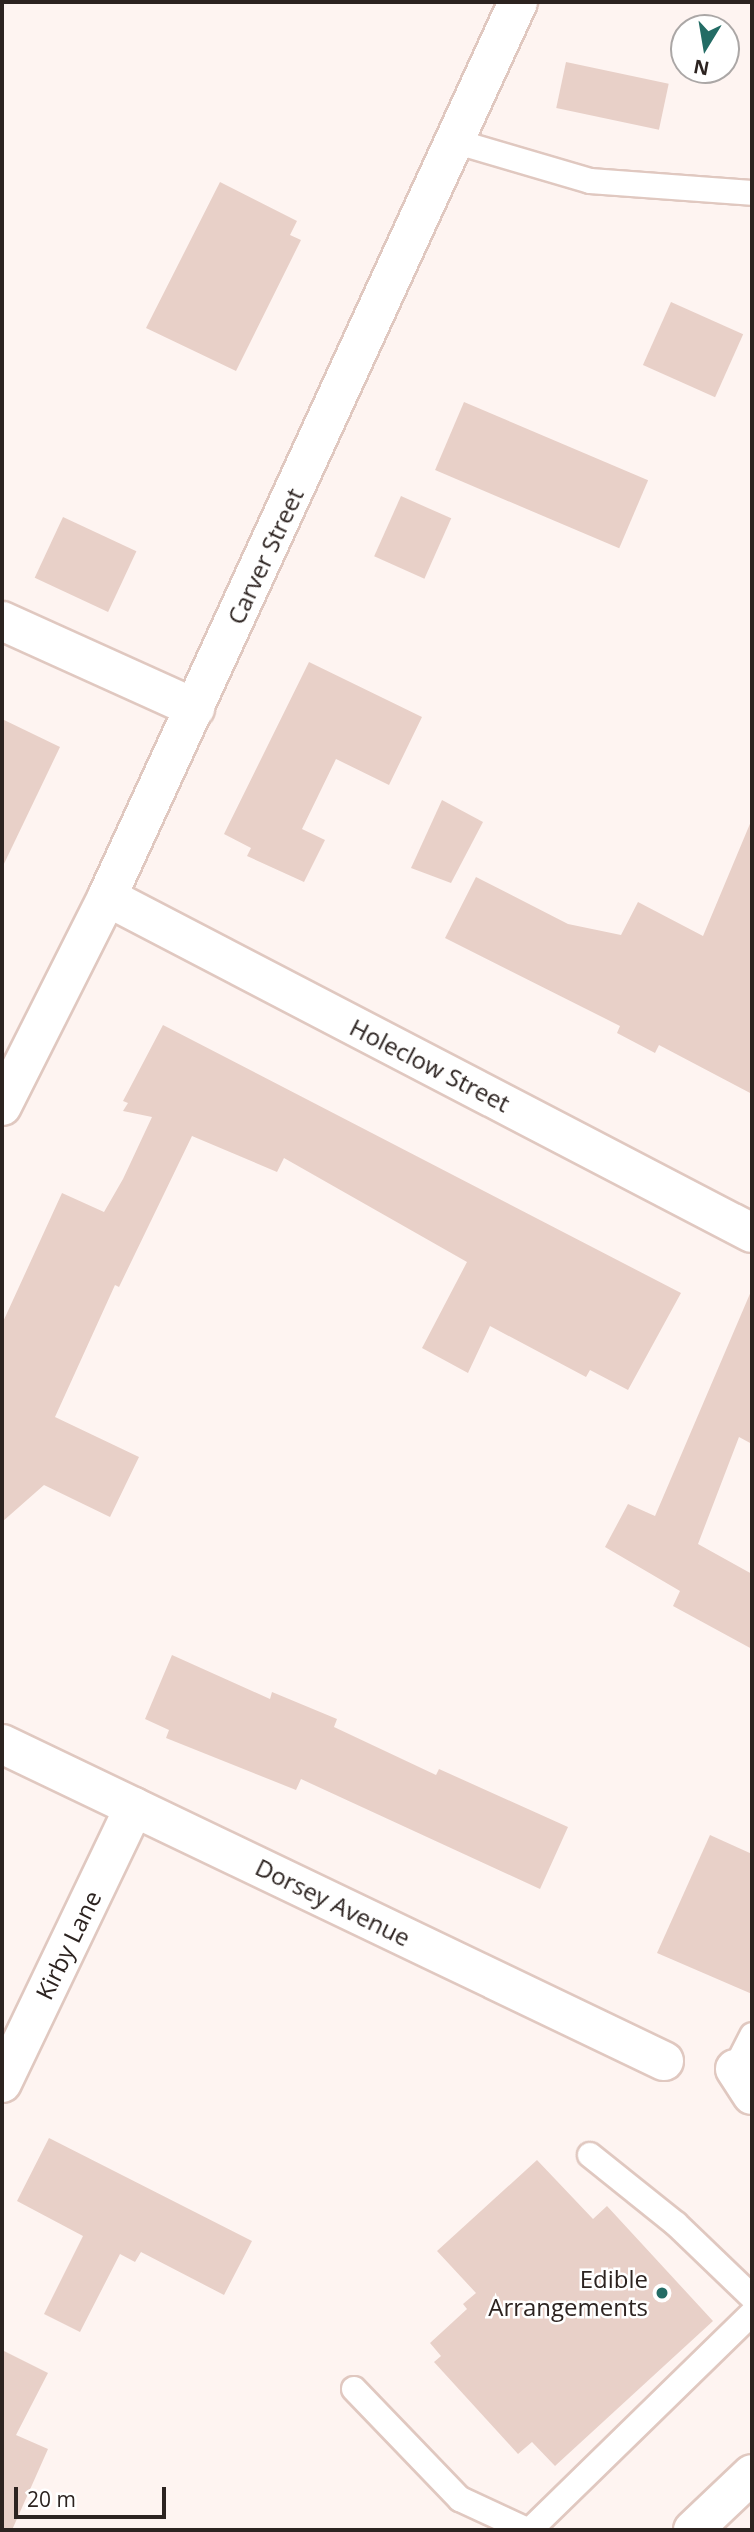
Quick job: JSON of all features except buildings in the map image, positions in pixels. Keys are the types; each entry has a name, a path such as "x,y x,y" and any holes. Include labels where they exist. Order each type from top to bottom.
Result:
{"street":[{"name":"Carver Street","path":"2,1106 107,897 518,2"},
{"path":"2,621 195,708"},
{"name":"Holeclow Street","path":"107,897 752,1233"},
{"name":"Dorsey Avenue","path":"2,1744 664,2061"},
{"name":"Kirby Lane","path":"2,2083 134,1807"},
{"path":"693,2530 752,2474"}],"lane":[{"path":"454,141 590,181 752,192"},
{"path":"744,2082 752,2035"},
{"path":"590,2155 676,2224 752,2297"},
{"path":"354,2389 460,2500 529,2530 752,2313"}],"place":[{"name":"Edible Arrangements","path":"662,2293"}]}
